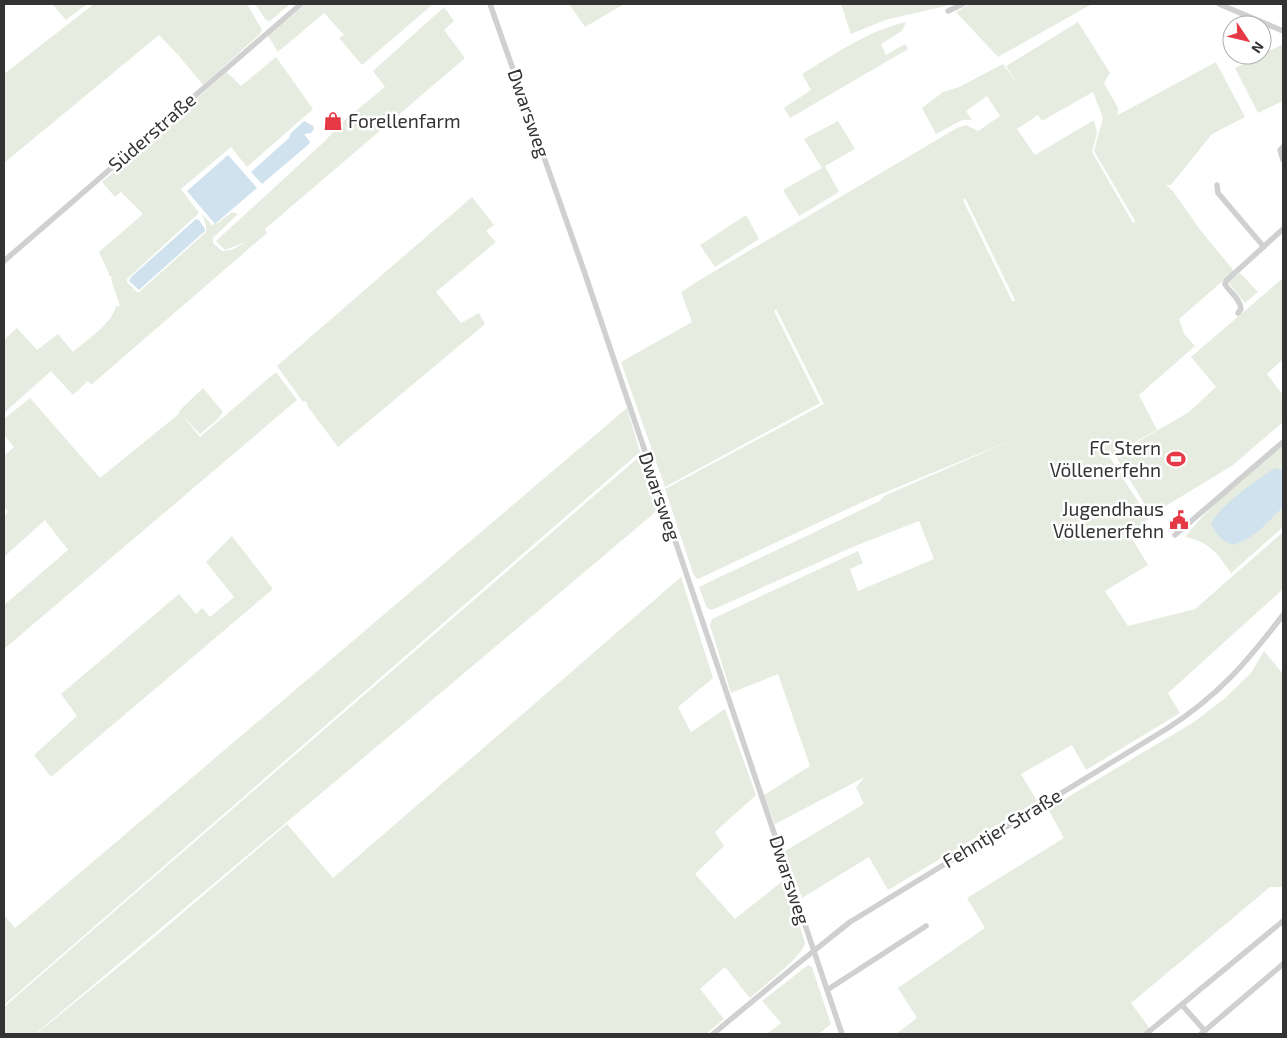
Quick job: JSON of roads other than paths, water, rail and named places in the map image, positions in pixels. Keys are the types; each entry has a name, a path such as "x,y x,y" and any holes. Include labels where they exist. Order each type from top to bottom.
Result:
{"street":[{"name":"Süderstraße","path":"4,261 301,4"},
{"name":"Dwarsweg","path":"490,4 583,268 842,1034"},
{"path":"948,11 963,4"},
{"path":"1219,4 1283,31"},
{"path":"1283,147 1280,150 1283,160"},
{"path":"1217,185 1218,194 1264,247"},
{"path":"1238,313 1241,309 1240,303 1227,288 1226,281 1283,229"},
{"path":"1175,535 1283,442"},
{"name":"Fehntjer Straße","path":"713,1034 813,951 873,908 1184,717 1214,694 1239,670 1283,615"},
{"path":"1146,1034 1283,921"},
{"path":"827,990 926,926"},
{"path":"1182,1005 1203,1032 1283,964"}],"water":[{"path":"304,121 313,126 314,129 311,133 304,134 310,142 309,144 262,184 251,172 289,138 291,133"},
{"path":"228,155 257,188 215,224 187,191"},
{"path":"196,219 199,220 205,231 139,290 129,281 131,277"},
{"path":"1275,468 1283,471 1283,507 1260,530 1240,543 1232,545 1222,539 1211,523 1216,515 1231,500"}],"place":[{"name":"Forellenfarm","path":"333,121"},
{"name":"FC Stern Völlenerfehn","path":"1176,459"},
{"name":"Jugendhaus Völlenerfehn","path":"1179,520"}]}
